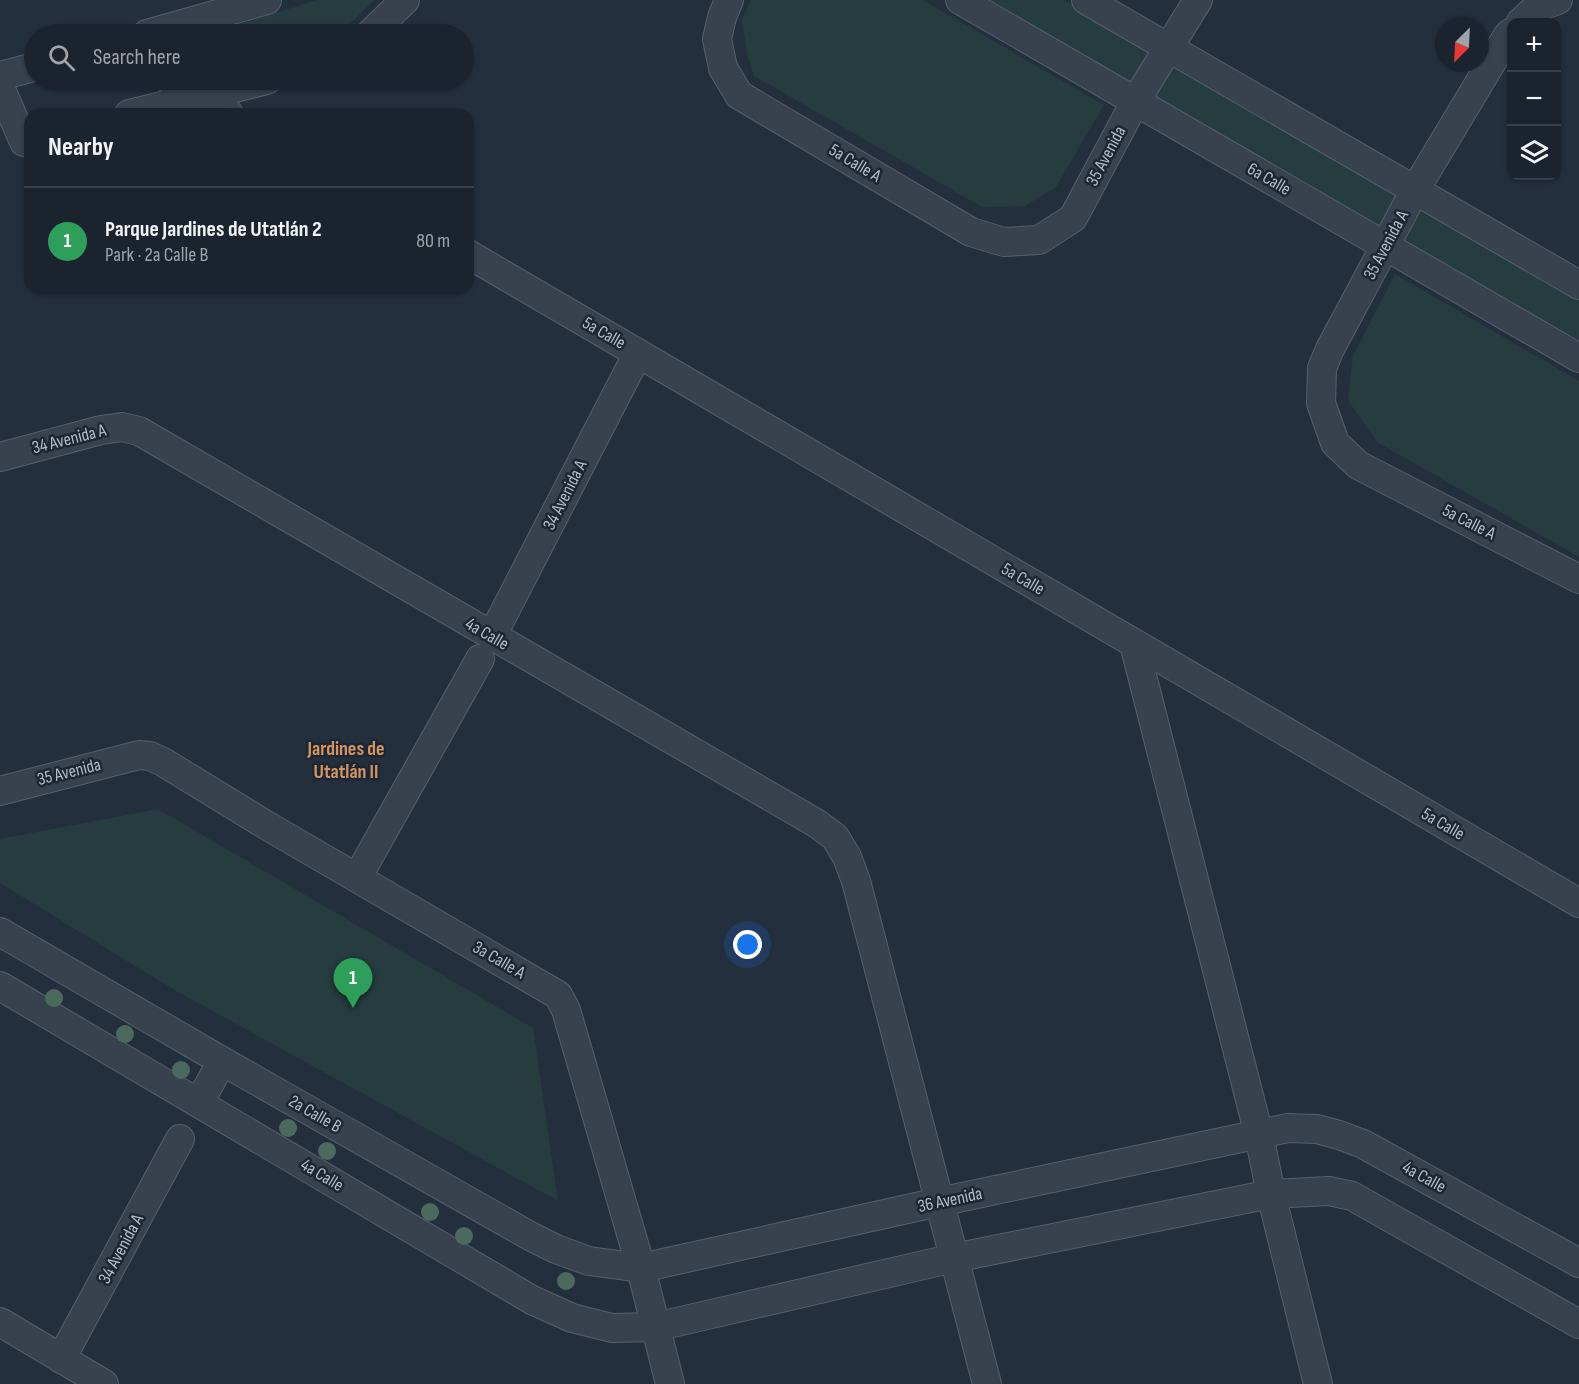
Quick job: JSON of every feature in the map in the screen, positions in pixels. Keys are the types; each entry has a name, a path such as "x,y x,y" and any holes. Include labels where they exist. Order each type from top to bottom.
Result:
{"street":[{"path":"182,24 267,0"},
{"path":"380,24 405,0"},
{"name":"5a Calle A","path":"729,0 717,39 723,68 739,95 971,232"},
{"name":"6a Calle","path":"960,0 1579,358"},
{"path":"1086,0 1579,285"},
{"name":"35 Avenida","path":"971,232 1004,242 1039,240 1073,218 1135,102 1197,0"},
{"path":"1525,18 1536,8 1558,0"},
{"name":"35 Avenida A","path":"1358,465 1335,443 1321,403 1322,368 1415,190 1507,37"},
{"path":"0,76 24,70"},
{"path":"0,87 18,143"},
{"path":"188,90 219,108"},
{"path":"152,108 224,90"},
{"name":"5a Calle","path":"474,257 1579,903"},
{"name":"34 Avenida A","path":"357,878 486,648 638,353"},
{"name":"34 Avenida A","path":"0,457 101,430 122,427 139,431"},
{"name":"4a Calle","path":"139,431 486,648 816,823 835,837 847,857 856,881 939,1202"},
{"name":"5a Calle A","path":"1358,465 1579,579"},
{"path":"1134,644 1259,1135 1271,1194 1318,1384"},
{"name":"35 Avenida","path":"0,790 139,755"},
{"name":"3a Calle A","path":"139,755 150,756 163,762 558,995 566,1010 641,1268 670,1384"},
{"name":"2a Calle B","path":"0,932 222,1061 556,1249 589,1261 641,1268"},
{"name":"4a Calle","path":"0,986 532,1300 572,1318 612,1328 655,1328"},
{"path":"199,1103 222,1061"},
{"name":"4a Calle","path":"1259,1135 1288,1128 1317,1129 1363,1144 1579,1263"},
{"name":"36 Avenida","path":"641,1268 939,1202 1259,1135"},
{"name":"34 Avenida A","path":"61,1359 180,1139"},
{"path":"655,1328 954,1258 1271,1194 1329,1191 1352,1197 1579,1324"},
{"path":"939,1202 987,1384"},
{"path":"0,1322 104,1384"}],"green space":[{"path":"317,0 374,0 349,24 241,24"},
{"path":"751,0 923,0 1104,105 1056,187 1025,206 982,207 754,76 747,54 742,19"},
{"path":"983,0 1064,0 1151,51 1129,85"},
{"path":"1175,63 1400,194 1382,228 1153,99"},
{"path":"1421,206 1579,298 1579,343 1404,241"},
{"path":"1395,274 1579,381 1579,557 1377,442 1348,400 1353,356"},
{"path":"158,809 533,1028 558,1201 171,988 0,883 0,839"}],"place":[{"name":"Parque Jardines de Utatlán 2","path":"353,1008"}],"district":[{"name":"Jardines de Utatlán II","path":"346,760"}]}
